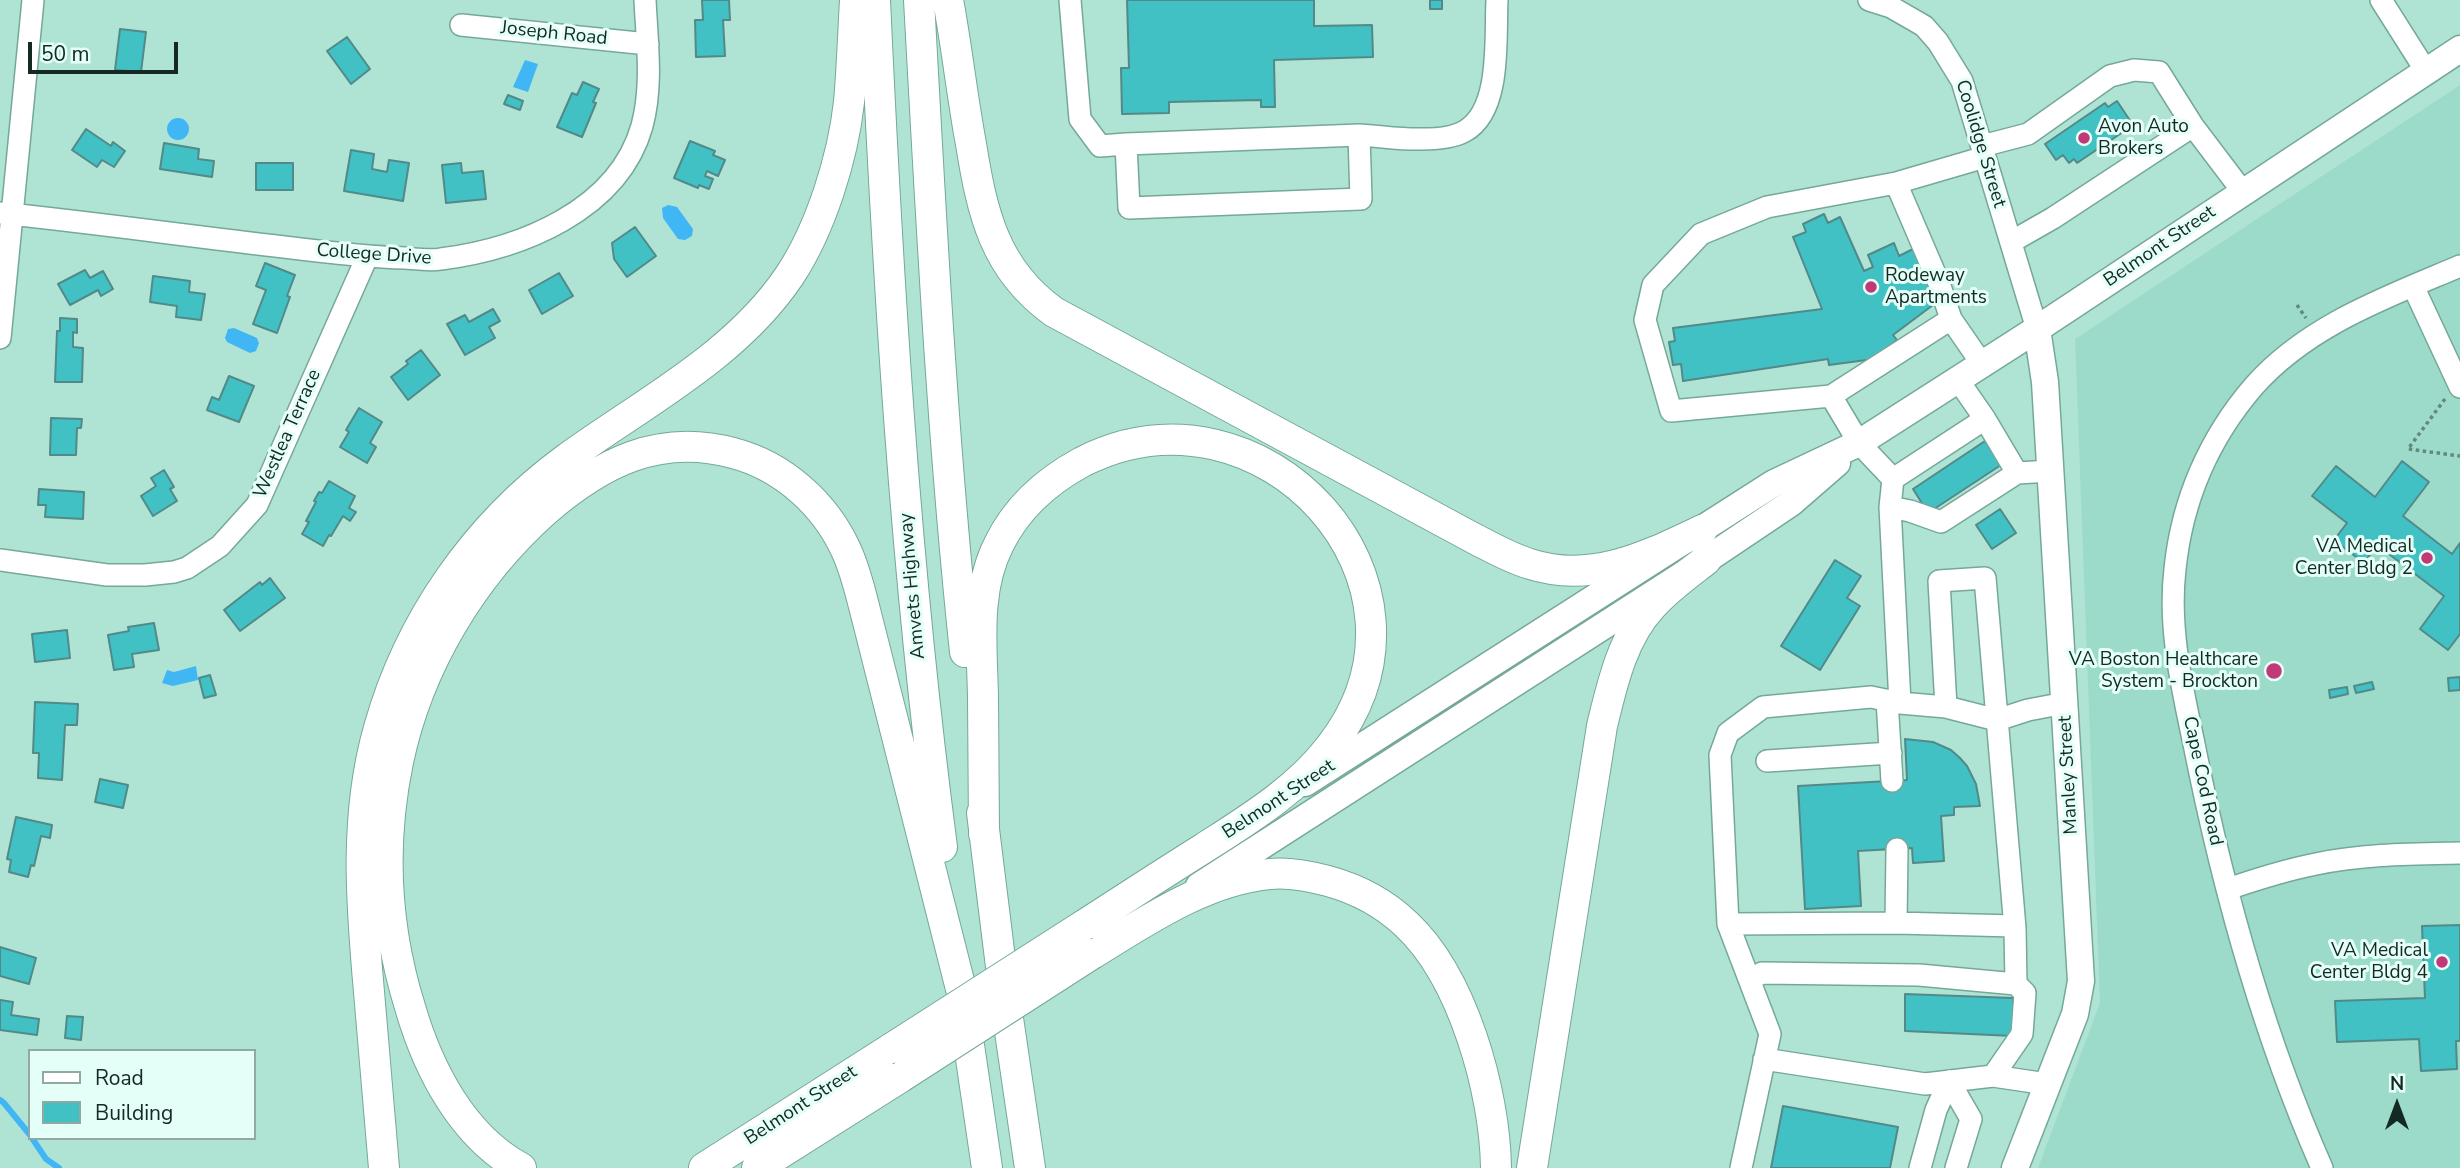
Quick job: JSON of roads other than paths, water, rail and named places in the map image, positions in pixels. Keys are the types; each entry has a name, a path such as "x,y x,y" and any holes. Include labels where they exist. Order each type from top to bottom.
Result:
{"highway":[{"path":"383,1168 362,912 361,835 364,797 373,751 398,673 419,627 454,572 480,538 513,503 565,460 694,371 733,339 765,306 792,272 804,251 823,204 843,137 849,103 855,0"},
{"name":"Amvets Highway","path":"875,0 888,264 906,515 935,796 987,1168"},
{"path":"919,0 932,264 943,417 984,834 1030,1168"},
{"path":"948,0 976,178 989,225 1014,274 1037,300 1054,312 1475,539 1532,565 1571,571 1608,568 1645,556 1702,530"},
{"path":"984,834 981,609 991,561 1010,524 1022,508 1067,470 1115,449 1164,440 1214,443 1239,450 1294,482 1317,503 1336,527 1353,554 1364,582 1369,606 1369,657 1353,711 1333,744 1316,765 1259,812"},
{"path":"521,1168 490,1147 472,1129 427,1054 414,1020 390,923 387,859 392,798 403,742 421,690 439,649 472,591 524,530 566,493 600,470 629,457 663,448 684,447 724,451 751,458 781,475 808,496 837,535 853,568 867,618 961,989"},
{"path":"1532,1168 1602,726 1612,685 1628,643 1651,607 1706,560"},
{"name":"Belmont Street","path":"704,1168 1259,812"},
{"path":"1132,929 1222,885 1269,874 1297,875 1340,884 1364,894 1386,908 1406,924 1426,947 1443,973 1472,1035 1491,1108 1496,1168"},
{"name":"Belmont Street","path":"757,1168 1132,929"},
{"path":"1014,1065 1050,1168"}],"main road":[{"name":"Belmont Street","path":"1259,812 1774,483 1859,443 2037,329 2460,49"},
{"name":"Manley Street","path":"2015,1168 2075,1014 2081,981 2045,382 2037,329"},
{"name":"Belmont Street","path":"1132,929 1706,560 1791,503 1859,443"}],"street":[{"path":"0,338 6,213 33,0"},
{"name":"College Drive","path":"6,213 366,257 439,260 504,246 548,229 583,207 622,165 641,128 646,107 649,62 645,0"},
{"path":"1070,0 1080,119 1100,146 1359,135 1422,140 1464,132 1485,109 1492,89 1497,0"},
{"name":"Coolidge Street","path":"1869,0 1889,4 1924,26 1938,42 1962,81 2037,329"},
{"path":"2381,0 2426,71"},
{"name":"Joseph Road","path":"461,25 648,44"},
{"path":"1951,318 1831,396 1671,411 1644,320 1653,285 1702,234 1767,207 1896,183 2028,134 2110,76 2134,70 2159,72 2193,125 2243,192"},
{"path":"2011,242 2053,218 2193,125"},
{"path":"1126,144 1129,208 1361,199 1359,135"},
{"path":"1896,183 1951,318 1982,364"},
{"name":"Westlea Terrace","path":"0,560 107,575 145,575 187,568 220,546 257,505 366,257"},
{"name":"Cape Cod Road","path":"2322,1168 2298,1114 2246,964 2205,799 2175,635 2174,572 2179,540 2201,469 2222,430 2255,386 2276,364 2324,328 2460,266"},
{"path":"2413,286 2452,393"},
{"path":"1958,380 2017,473"},
{"path":"1831,396 1859,443 1893,479 1890,507 1894,702 1892,781"},
{"path":"1893,479 1985,419"},
{"path":"1890,507 1910,510 1941,522 2017,473 2051,471"},
{"path":"1946,707 1939,581 1985,578 2015,926 2016,984"},
{"path":"1741,1168 1770,1034 1728,924 1720,755 1728,733 1763,706 1871,698 1946,707 1997,720 2028,710 2065,703"},
{"path":"1767,761 1891,753"},
{"path":"1896,923 1898,849"},
{"path":"2228,889 2288,871 2338,861 2460,853"},
{"path":"1728,924 1896,923 2015,926"},
{"path":"1751,979 1762,973 1919,975 2016,984 2025,993 2022,1034 1993,1076"},
{"path":"1764,1059 1925,1084 1993,1076 2047,1084"},
{"path":"1920,1168 1936,1110 1949,1082"},
{"path":"1949,1082 1971,1119 1956,1168"}],"water":[{"path":"525,60 538,64 528,92 513,87"},
{"path":"178,118 186,121 189,129 186,137 178,140 170,137 167,129 170,121"},
{"path":"668,205 677,207 693,229 692,236 685,240 678,239 663,218 662,208"},
{"path":"234,328 257,338 259,343 256,351 250,353 227,342 225,338 228,329"},
{"path":"196,666 198,680 173,686 162,683 167,670 174,672"}],"waterway":[{"path":"0,1100 28,1133"},
{"path":"33,1140 46,1159 59,1168"}],"place":[{"name":"Avon Auto Brokers","path":"2084,138"},
{"name":"Rodeway Apartments","path":"1871,287"},
{"name":"VA Medical Center Bldg 2","path":"2427,558"},
{"name":"VA Boston Healthcare System - Brockton","path":"2274,671"},
{"name":"VA Medical Center Bldg 4","path":"2442,962"}]}
